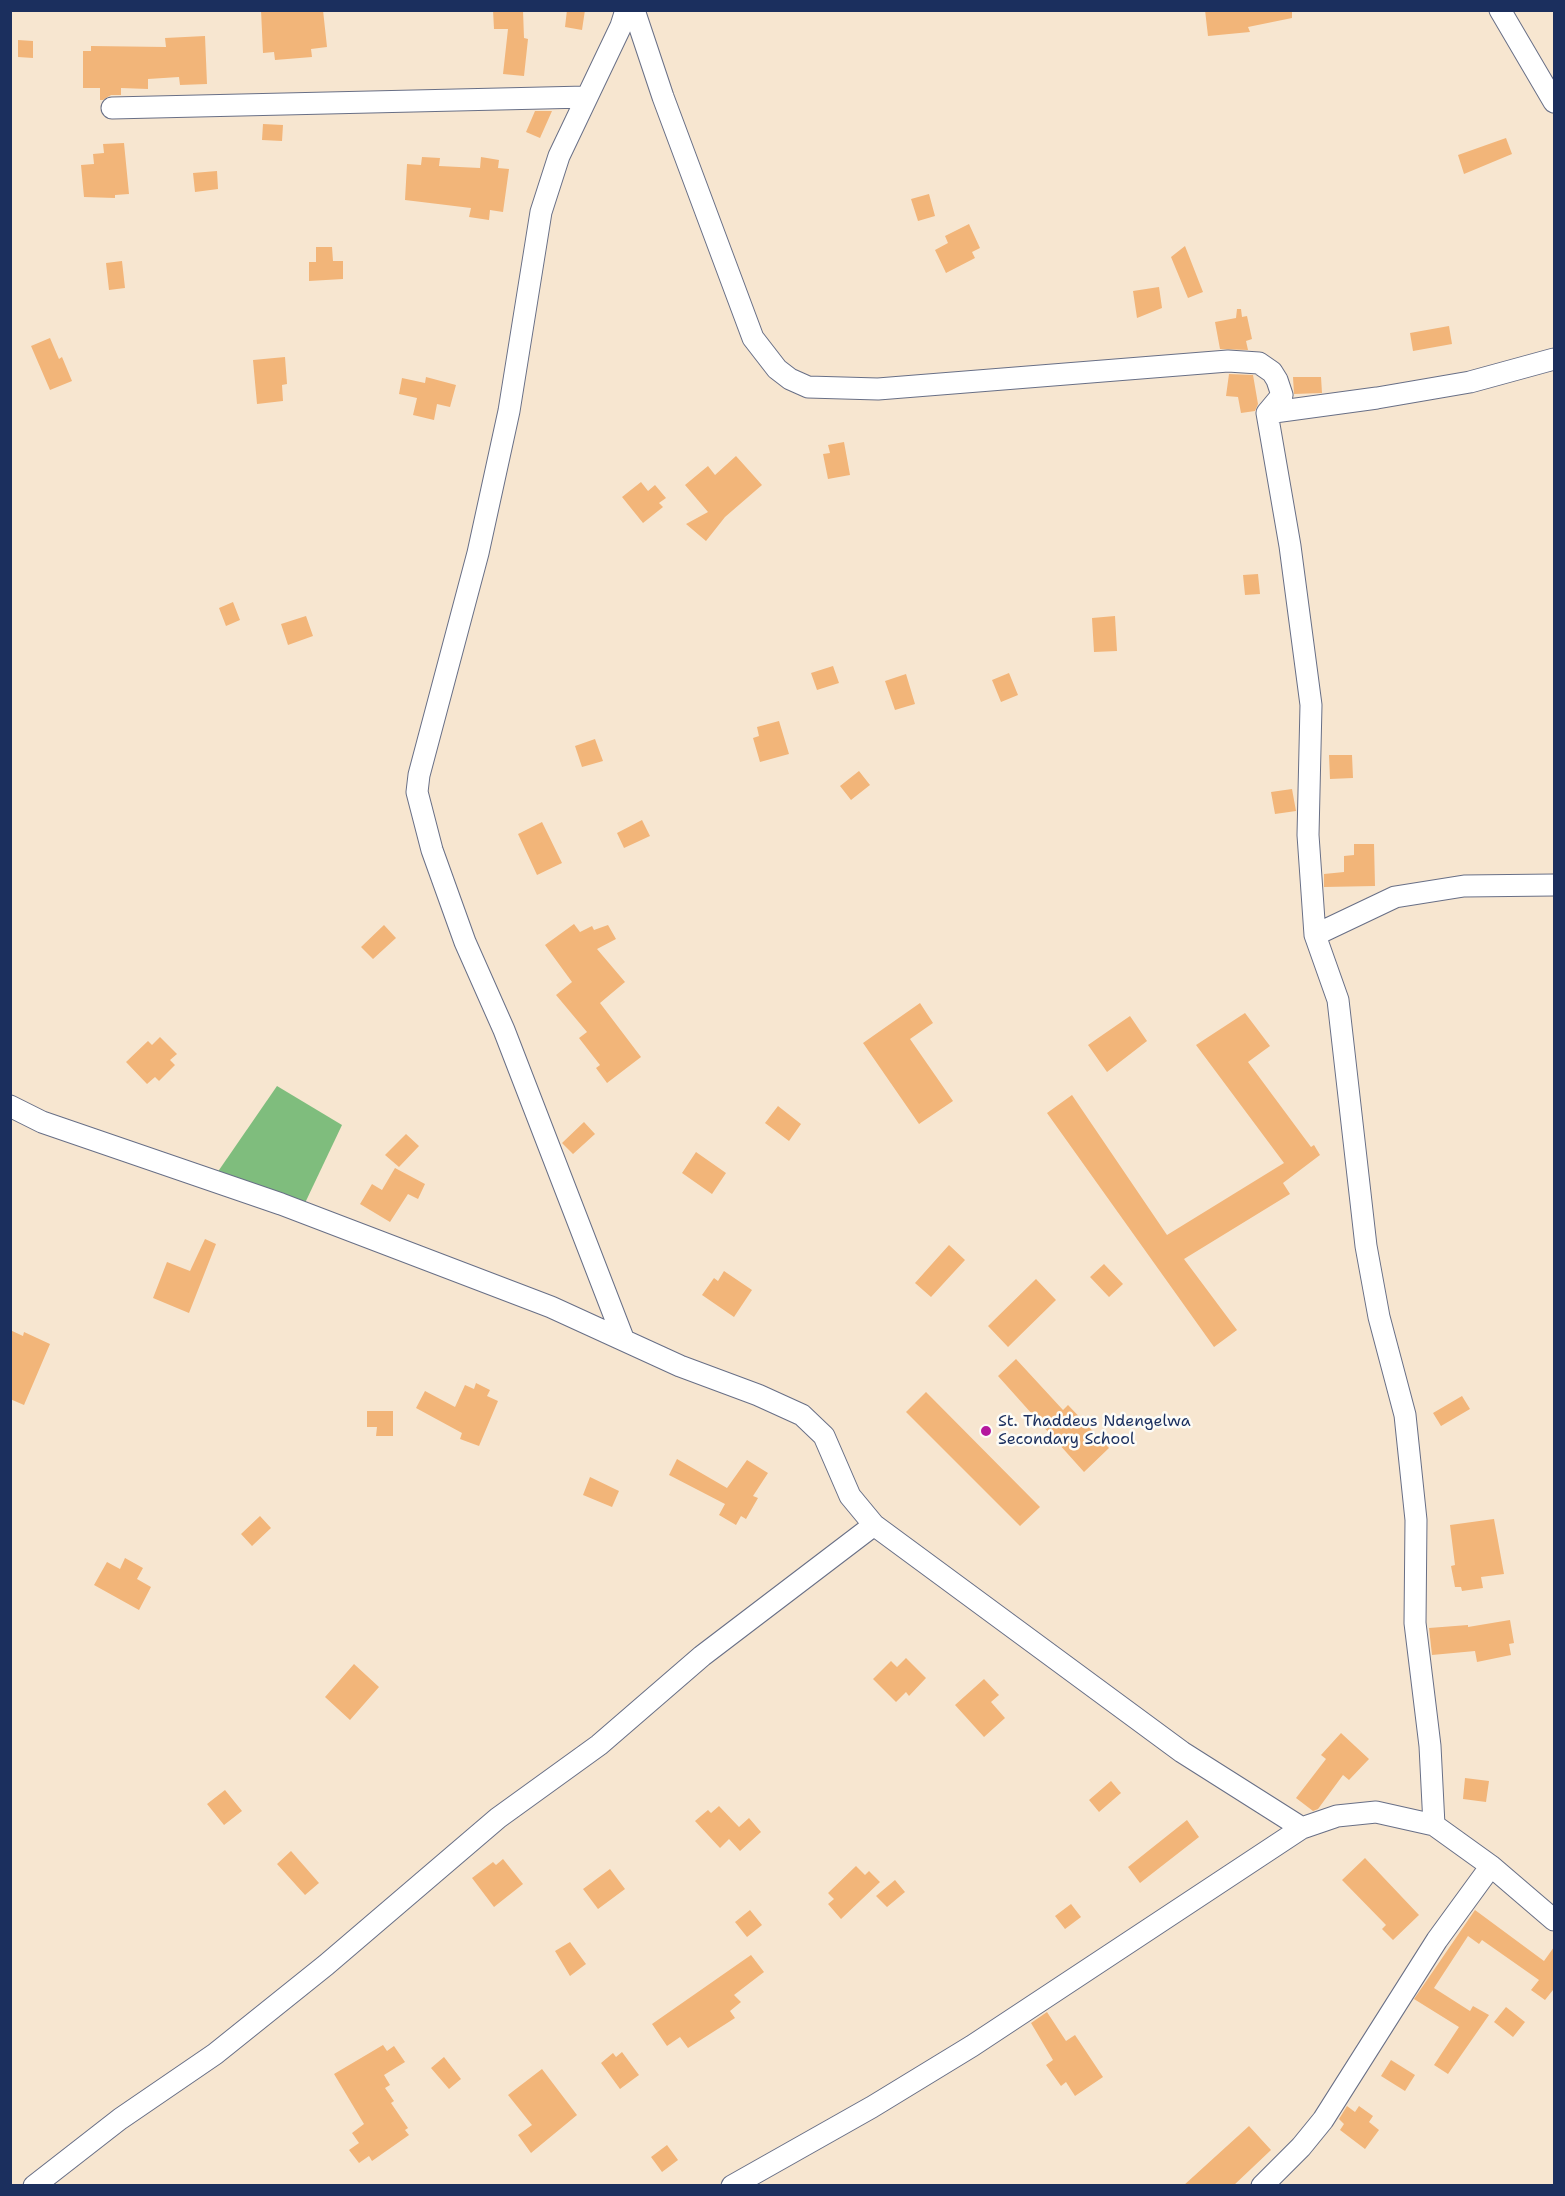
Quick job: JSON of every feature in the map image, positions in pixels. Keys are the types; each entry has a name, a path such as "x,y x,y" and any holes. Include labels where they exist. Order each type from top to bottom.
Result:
{"street":[{"path":"623,1338 504,1029 465,942 421,816 417,792 419,775 478,553 509,411 541,212 559,156 621,26 626,10"},
{"path":"634,10 663,97 753,338 777,369 790,379 808,387 878,389 1246,361 1265,366 1277,380 1281,395 1267,413 1290,546 1311,705 1308,836 1315,935 1338,1000 1366,1246 1380,1317 1405,1415 1416,1520 1415,1623 1430,1746 1434,1825"},
{"path":"1500,10 1554,102"},
{"path":"112,108 586,97"},
{"path":"1267,413 1470,382 1554,359"},
{"path":"1315,935 1395,897 1464,886 1554,885"},
{"path":"10,1106 42,1122 281,1204 551,1307 680,1366 758,1395 802,1415 824,1436 850,1496 874,1525 1182,1752 1302,1828"},
{"path":"34,2186 120,2119 215,2054 326,1965 498,1818 599,1745 711,1649 874,1525"},
{"path":"732,2186 872,2107 972,2046 1302,1828 1337,1816 1376,1812 1434,1825 1491,1866 1554,1920"},
{"path":"1262,2186 1301,2147 1323,2120 1437,1940 1491,1866"}],"green space":[{"path":"277,1086 342,1125 305,1203 217,1173"}],"building":[{"path":"261,10 323,10 327,47 311,49 312,57 275,60 274,52 263,53"},
{"path":"493,10 523,10 524,38 528,39 524,76 503,74 508,29 494,29"},
{"path":"567,10 585,10 582,30 565,27"},
{"path":"1205,10 1292,10 1292,18 1248,27 1250,32 1208,36"},
{"path":"205,36 207,84 180,85 179,77 148,79 148,89 121,88 121,95 111,95 103,100 100,100 100,88 83,88 83,51 91,51 91,46 166,47 165,38"},
{"path":"18,40 33,41 33,58 18,57"},
{"path":"535,111 552,111 540,138 526,132"},
{"path":"263,124 283,125 282,141 262,140"},
{"path":"1506,138 1512,154 1464,174 1458,155"},
{"path":"124,143 129,194 115,195 115,198 84,197 81,165 94,164 93,154 104,153 103,144"},
{"path":"422,157 440,158 439,166 480,168 481,157 499,160 498,168 509,169 503,212 490,210 489,220 469,217 471,208 405,200 407,164 421,165"},
{"path":"217,171 218,189 195,192 193,173"},
{"path":"929,194 935,216 918,221 911,199"},
{"path":"969,224 980,248 972,252 975,258 946,273 935,250 948,243 945,236"},
{"path":"1185,246 1203,292 1188,298 1171,257"},
{"path":"316,247 332,247 333,261 343,261 343,279 309,281 309,262 316,262"},
{"path":"122,261 125,288 109,290 106,263"},
{"path":"1159,287 1162,308 1137,318 1133,291"},
{"path":"1237,309 1241,309 1242,317 1247,316 1252,339 1246,341 1248,350 1220,349 1215,322 1236,318"},
{"path":"1449,326 1452,344 1413,351 1410,333"},
{"path":"50,338 59,359 62,357 72,381 50,390 31,346"},
{"path":"285,357 287,384 282,385 283,401 257,404 253,360"},
{"path":"1229,374 1253,375 1258,404 1255,411 1241,413 1238,397 1226,396"},
{"path":"426,377 456,385 450,407 437,404 434,420 413,415 417,398 399,394 402,378 425,383"},
{"path":"1293,377 1321,377 1322,393 1294,394"},
{"path":"844,442 850,475 828,479 823,454 830,453 828,445"},
{"path":"736,456 762,485 725,517 706,541 686,524 708,512 685,485 708,466 715,475"},
{"path":"641,482 648,491 655,485 666,498 659,503 663,507 643,523 622,497"},
{"path":"1258,574 1260,594 1245,595 1243,575"},
{"path":"233,602 240,620 226,626 219,608"},
{"path":"306,616 313,636 288,645 281,624"},
{"path":"1115,616 1117,651 1094,652 1092,618"},
{"path":"833,666 839,683 817,690 811,673"},
{"path":"1009,673 1018,695 1001,702 992,680"},
{"path":"906,674 915,704 895,710 885,681"},
{"path":"779,721 789,754 760,762 753,738 759,736 757,727"},
{"path":"595,739 603,761 582,767 575,746"},
{"path":"1329,755 1352,755 1353,778 1330,779"},
{"path":"859,771 870,785 851,800 840,786"},
{"path":"1292,789 1296,811 1275,814 1271,792"},
{"path":"642,820 650,836 624,848 617,833"},
{"path":"542,822 562,863 537,875 518,834"},
{"path":"1354,844 1374,844 1375,886 1324,887 1324,874 1344,872 1344,856 1354,855"},
{"path":"574,924 580,932 592,926 594,930 608,925 616,939 597,949 625,982 600,1003 641,1057 607,1083 596,1068 600,1065 579,1038 587,1032 556,995 572,982 545,945"},
{"path":"384,925 396,938 373,959 361,947"},
{"path":"920,1003 933,1023 910,1039 953,1101 919,1124 863,1043"},
{"path":"1245,1013 1270,1046 1248,1062 1311,1147 1314,1145 1320,1155 1283,1183 1290,1194 1184,1259 1237,1330 1214,1347 1047,1113 1072,1095 1167,1235 1284,1163 1196,1045"},
{"path":"1130,1016 1147,1041 1107,1072 1088,1045"},
{"path":"160,1037 177,1054 170,1060 175,1065 159,1081 155,1077 147,1084 126,1062 148,1041 152,1045"},
{"path":"778,1106 801,1124 789,1141 765,1123"},
{"path":"584,1122 595,1134 573,1154 562,1143"},
{"path":"406,1134 419,1146 399,1167 385,1155"},
{"path":"696,1152 726,1173 712,1194 682,1173"},
{"path":"395,1168 425,1184 418,1199 408,1194 390,1222 360,1204 372,1184 382,1190"},
{"path":"205,1239 216,1244 189,1313 153,1298 167,1262 190,1271"},
{"path":"949,1245 965,1260 931,1297 915,1283"},
{"path":"1104,1264 1123,1284 1109,1297 1090,1277"},
{"path":"724,1271 752,1290 734,1317 702,1295 714,1278 718,1281"},
{"path":"1036,1279 1056,1300 1008,1347 988,1326"},
{"path":"10,1330 23,1336 24,1332 50,1344 24,1405 10,1399"},
{"path":"1016,1359 1063,1410 1068,1405 1109,1448 1084,1472 998,1376"},
{"path":"476,1383 490,1390 487,1396 498,1401 479,1446 460,1439 462,1433 416,1408 425,1391 455,1407 465,1385 474,1389"},
{"path":"926,1392 1040,1507 1020,1526 906,1412"},
{"path":"1462,1396 1470,1409 1441,1426 1433,1413"},
{"path":"367,1411 393,1411 393,1436 376,1436 377,1427 367,1427"},
{"path":"677,1459 727,1488 747,1460 768,1473 753,1496 758,1498 746,1519 741,1516 736,1525 719,1515 725,1504 669,1475"},
{"path":"590,1477 619,1491 612,1507 583,1495"},
{"path":"260,1516 271,1528 252,1546 241,1534"},
{"path":"1494,1519 1504,1574 1481,1577 1483,1588 1462,1591 1461,1587 1455,1587 1451,1566 1455,1565 1450,1525"},
{"path":"125,1558 143,1568 137,1579 151,1587 139,1610 94,1585 107,1562 120,1569"},
{"path":"1510,1620 1514,1643 1509,1644 1511,1655 1477,1662 1475,1651 1432,1655 1429,1628 1468,1625 1468,1627"},
{"path":"906,1658 926,1678 909,1696 906,1692 896,1702 873,1679 891,1661 897,1667"},
{"path":"354,1664 379,1687 350,1720 325,1697"},
{"path":"984,1679 999,1695 991,1702 1005,1718 984,1737 955,1705"},
{"path":"1341,1733 1369,1759 1349,1780 1343,1775 1318,1809 1313,1811 1296,1798 1326,1759 1321,1755"},
{"path":"1465,1778 1489,1781 1486,1802 1463,1799"},
{"path":"1111,1781 1121,1793 1099,1812 1089,1800"},
{"path":"225,1790 242,1811 224,1825 207,1804"},
{"path":"719,1806 739,1827 749,1818 761,1832 740,1851 729,1839 720,1848 695,1821 708,1810 711,1813"},
{"path":"1187,1820 1199,1837 1140,1883 1128,1867"},
{"path":"291,1851 319,1883 305,1895 277,1864"},
{"path":"1365,1858 1419,1915 1393,1940 1382,1929 1386,1925 1342,1880"},
{"path":"503,1859 523,1884 494,1907 472,1878 493,1862 496,1865"},
{"path":"856,1866 865,1875 869,1871 880,1882 841,1919 828,1904 834,1899 828,1893"},
{"path":"610,1869 625,1889 598,1909 583,1889"},
{"path":"895,1880 905,1892 887,1907 876,1896"},
{"path":"1071,1904 1081,1917 1065,1929 1055,1916"},
{"path":"750,1910 762,1925 747,1937 735,1922"},
{"path":"1475,1910 1544,1961 1554,1947 1554,1991 1545,2000 1531,1990 1539,1980 1482,1940 1479,1944 1468,1936 1434,1988 1470,2011 1473,2006 1489,2015 1448,2074 1434,2065 1459,2027 1414,1999"},
{"path":"570,1942 586,1964 570,1976 555,1951"},
{"path":"751,1955 764,1972 734,1995 741,2002 730,2011 735,2018 688,2048 680,2037 667,2046 652,2024"},
{"path":"1506,2007 1525,2022 1513,2037 1494,2022"},
{"path":"1047,2012 1066,2041 1075,2035 1103,2077 1075,2096 1066,2082 1061,2086 1046,2065 1053,2060 1031,2023"},
{"path":"383,2045 387,2051 394,2046 405,2062 384,2075 390,2085 385,2088 394,2101 391,2103 408,2128 405,2130 409,2135 372,2161 369,2156 359,2163 349,2150 359,2143 352,2133 364,2124 334,2074"},
{"path":"622,2052 639,2075 620,2089 601,2063 613,2053 616,2057"},
{"path":"444,2057 461,2079 449,2089 431,2068"},
{"path":"1391,2060 1415,2075 1405,2091 1381,2076"},
{"path":"542,2069 577,2115 531,2153 518,2135 532,2125 508,2095"},
{"path":"1347,2106 1355,2112 1359,2106 1373,2116 1369,2122 1379,2130 1365,2149 1340,2130 1344,2124 1339,2119"},
{"path":"1249,2126 1271,2150 1233,2186 1183,2186"},
{"path":"667,2145 678,2160 662,2172 651,2157"}],"place":[{"name":"St. Thaddeus Ndengelwa Secondary School","path":"986,1431"}]}
